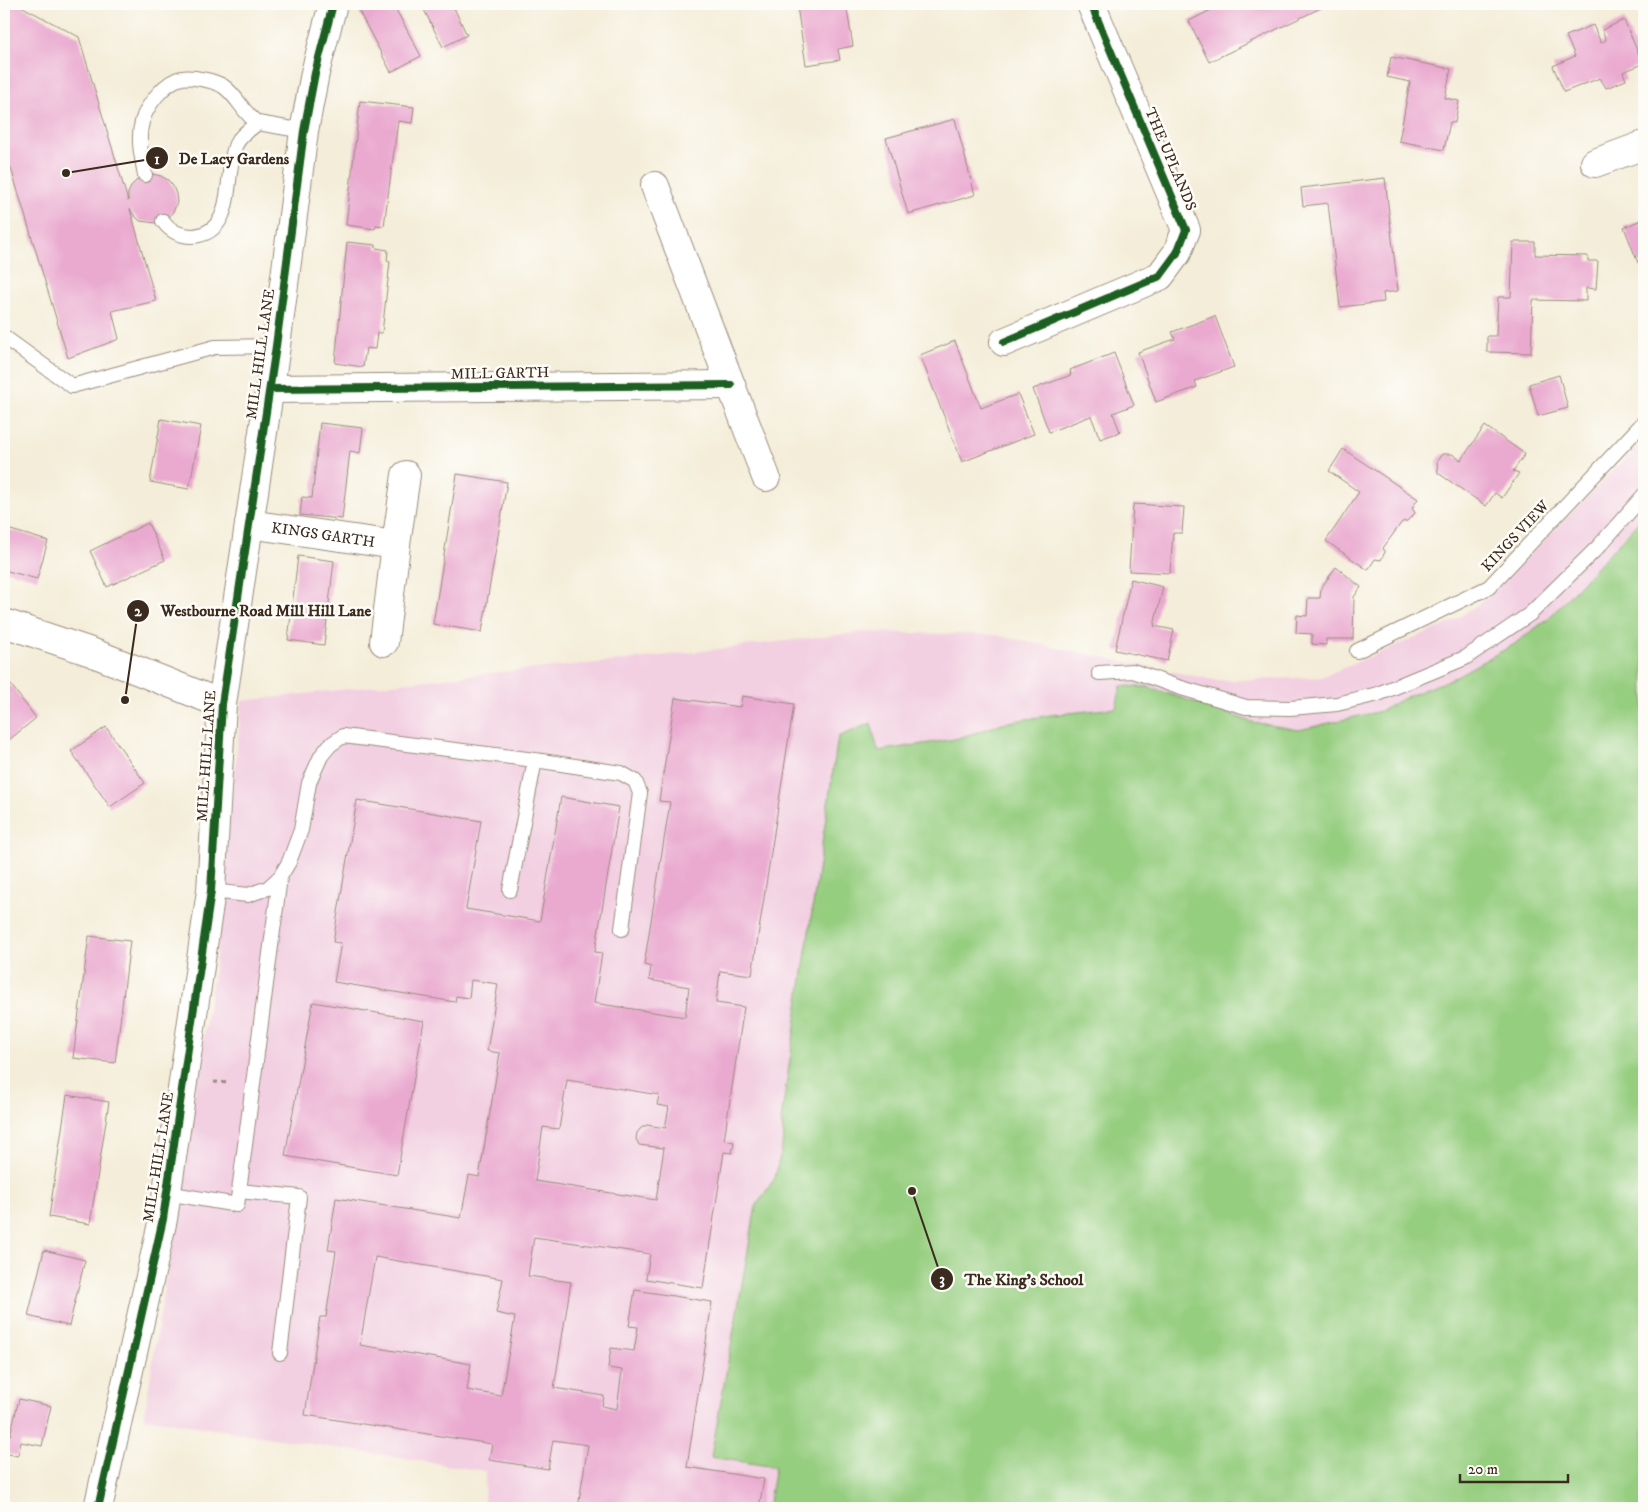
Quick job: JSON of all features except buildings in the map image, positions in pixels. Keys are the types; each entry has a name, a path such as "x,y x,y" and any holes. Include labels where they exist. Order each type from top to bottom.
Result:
{"street":[{"name":"MILL HILL LANE","path":"98,1508 163,1219 211,890 222,704 270,389 304,131 315,73 333,4"},
{"name":"THE UPLANDS","path":"1004,342 1160,276 1177,253 1186,230 1091,4"},
{"path":"1595,163 1644,145"},
{"path":"655,186 766,477"},
{"name":"MILL GARTH","path":"270,389 731,385"},
{"name":"KINGS GARTH","path":"384,642 406,475"},
{"name":"KINGS GARTH","path":"249,524 396,545"},
{"path":"4,623 91,652 222,704"}],"lane":[{"path":"144,175 139,139 142,122 157,94 171,83 182,78 206,80 223,86 252,119 258,123 304,131"},
{"path":"163,220 168,228 186,236 205,233 218,225 223,213 232,158 237,143 246,132 258,123"},
{"path":"4,337 72,386 215,347 276,346"},
{"name":"KINGS VIEW","path":"1357,651 1489,587 1644,422"},
{"path":"1099,673 1133,671 1178,687 1246,707 1290,708 1337,704 1378,694 1465,658 1530,614 1599,546 1644,494"},
{"path":"211,890 248,895 268,888 280,877 289,862 301,830 309,783 321,756 330,745 343,736 535,760 621,773 635,781 640,793 622,929"},
{"path":"510,890 535,760"},
{"path":"167,1193 237,1205 280,877"},
{"path":"239,1191 299,1197 280,1352"}],"shaded area":[{"path":"1644,439 1644,1508 484,1508 485,1471 144,1418 215,964 242,701 481,674 619,661 862,632 995,635 1214,680 1322,677 1452,622 1486,599"}],"green space":[{"path":"1644,516 1644,1508 768,1508 775,1467 711,1457 756,1206 775,1178 784,1136 781,1120 838,737 871,723 878,751 955,739 1009,722 1116,708 1121,686 1149,687 1252,722 1299,730 1381,711 1408,696 1449,680 1513,645 1549,618"}],"cycle path":[{"path":"98,1508 163,1219 211,891 222,704 276,346 304,131 315,73 333,4"},
{"path":"1004,342 1160,276 1177,253 1186,230 1091,4"},
{"path":"270,389 731,385"}],"place":[{"name":"De Lacy Gardens","path":"66,173"},
{"name":"Westbourne Road Mill Hill Lane","path":"125,700"},
{"name":"The King's School","path":"912,1191"}]}
